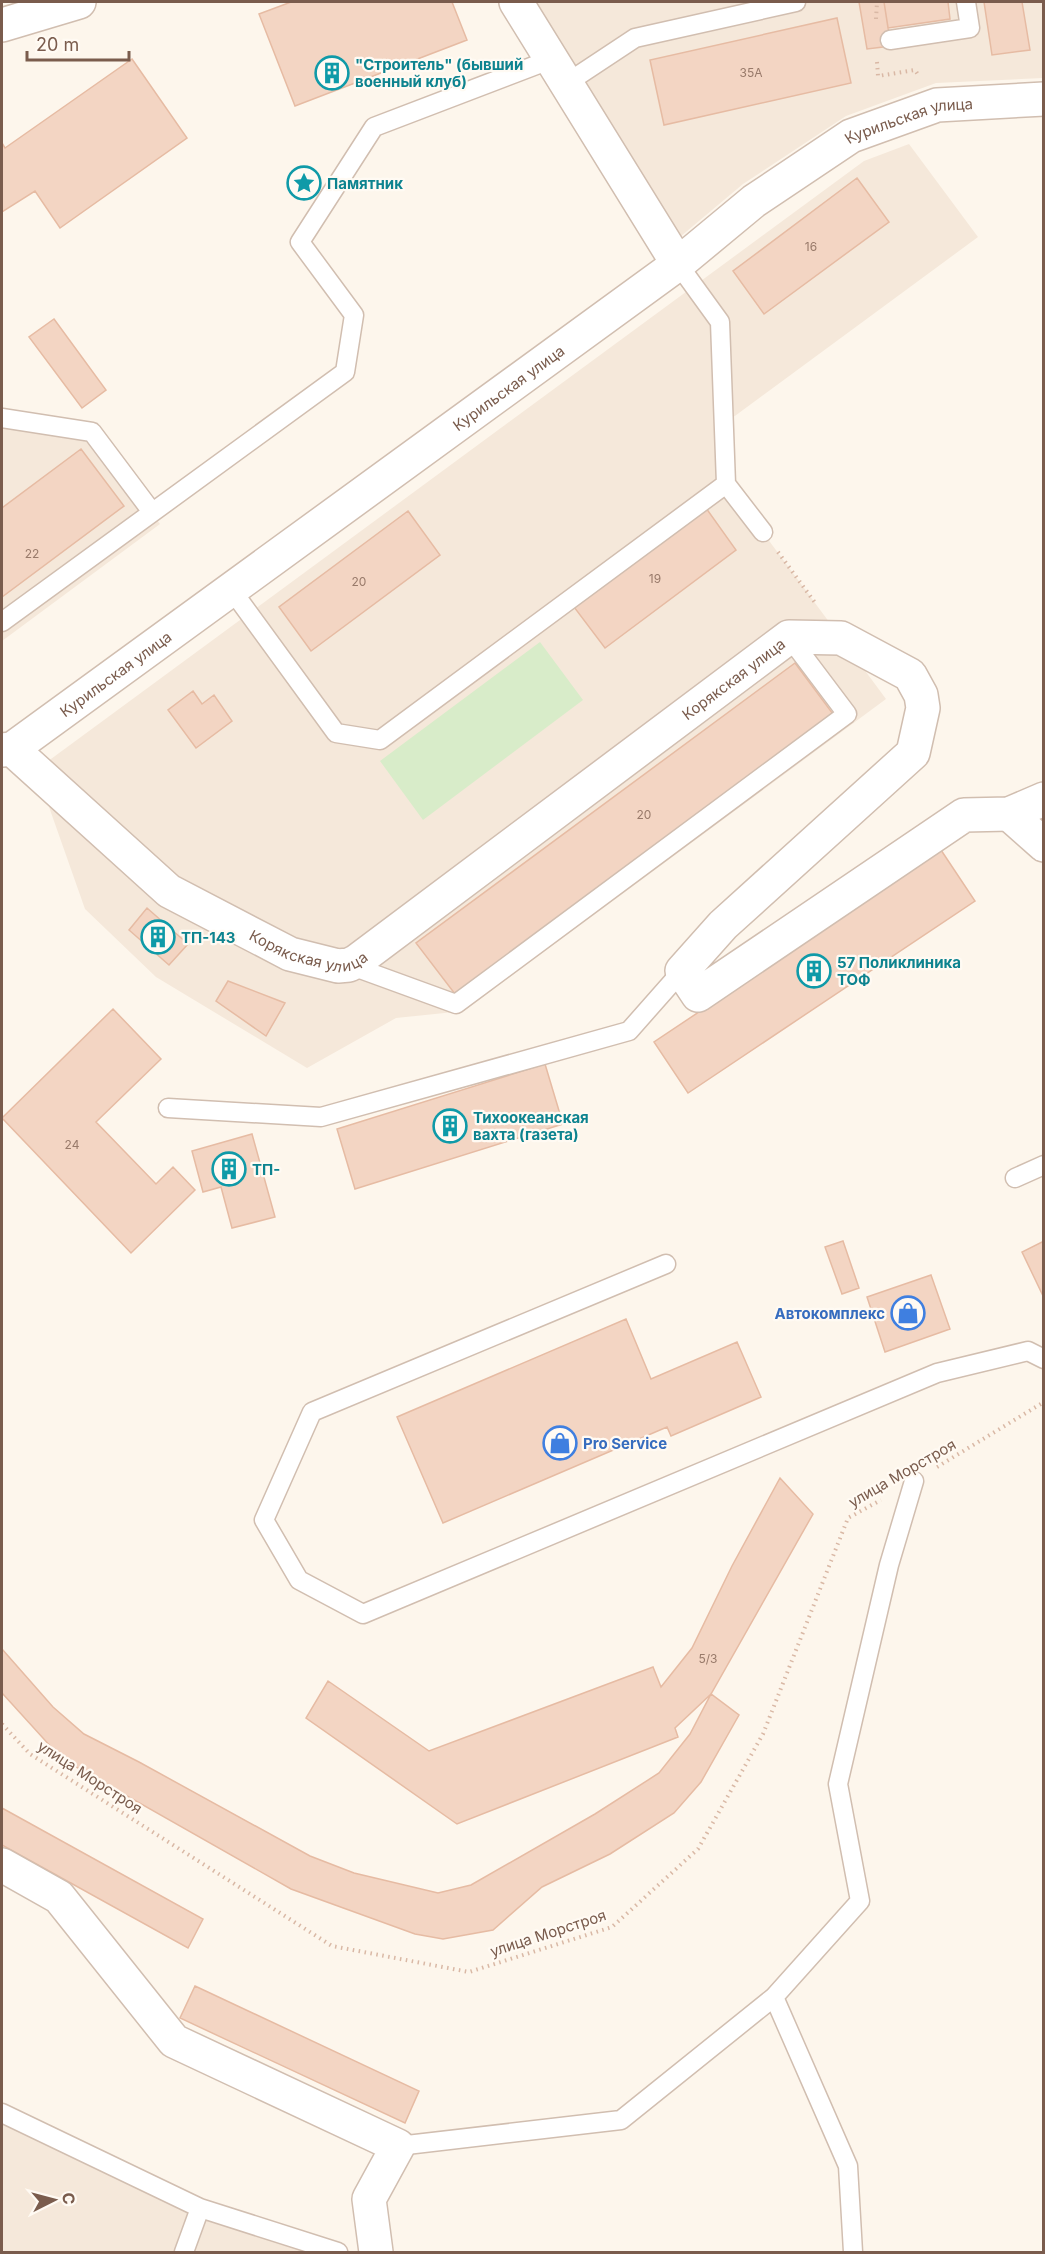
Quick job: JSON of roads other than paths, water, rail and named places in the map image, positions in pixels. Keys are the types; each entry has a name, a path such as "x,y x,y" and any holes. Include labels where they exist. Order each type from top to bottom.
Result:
{"street":[{"path":"516,2 678,264"},
{"path":"2,25 66,4"},
{"name":"Курильская улица","path":"7,749 678,264 754,201 851,136 937,105 1044,99"},
{"name":"Корякская улица","path":"7,749 169,891 290,954 339,966 357,961 789,637 841,638 910,675 921,695 923,708 913,753 723,925 682,971"},
{"path":"682,971 698,995 964,815 1009,814 1044,799"},
{"path":"1009,814 1044,845"},
{"path":"2,1865 58,1897 174,2041 398,2146 369,2199 376,2253"}],"lane":[{"path":"2,622 345,372 354,315 300,242 374,127 559,71 635,38 796,2"},
{"path":"890,40 970,28 966,2"},
{"path":"678,264 720,322 726,484 763,532"},
{"path":"2,418 92,432 152,512"},
{"path":"231,589 336,733 380,740 726,484"},
{"path":"349,965 456,1004 847,714 789,637"},
{"path":"168,1108 321,1117 629,1031 682,971"},
{"path":"1015,1178 1044,1165"},
{"path":"666,1264 312,1412 264,1520 298,1580 363,1614 937,1373 1028,1351 1044,1359"},
{"path":"398,2146 621,2120 774,1997 860,1901 838,1785 889,1565 914,1481"},
{"path":"774,1997 848,2166 854,2253"},
{"path":"2,2113 200,2208 338,2253"},
{"path":"184,2253 200,2208"}],"place":[{"name":"\"Строитель\" (бывший военный клуб)","path":"332,73"},
{"name":"Памятник","path":"304,183"},
{"name":"ТП-143","path":"158,937"},
{"name":"57 Поликлиника ТОФ","path":"814,971"},
{"name":"Тихоокеанская вахта (газета)","path":"450,1126"},
{"name":"ТП-","path":"229,1169"},
{"name":"Автокомплекс","path":"908,1313"},
{"name":"Pro Service","path":"560,1443"}]}
